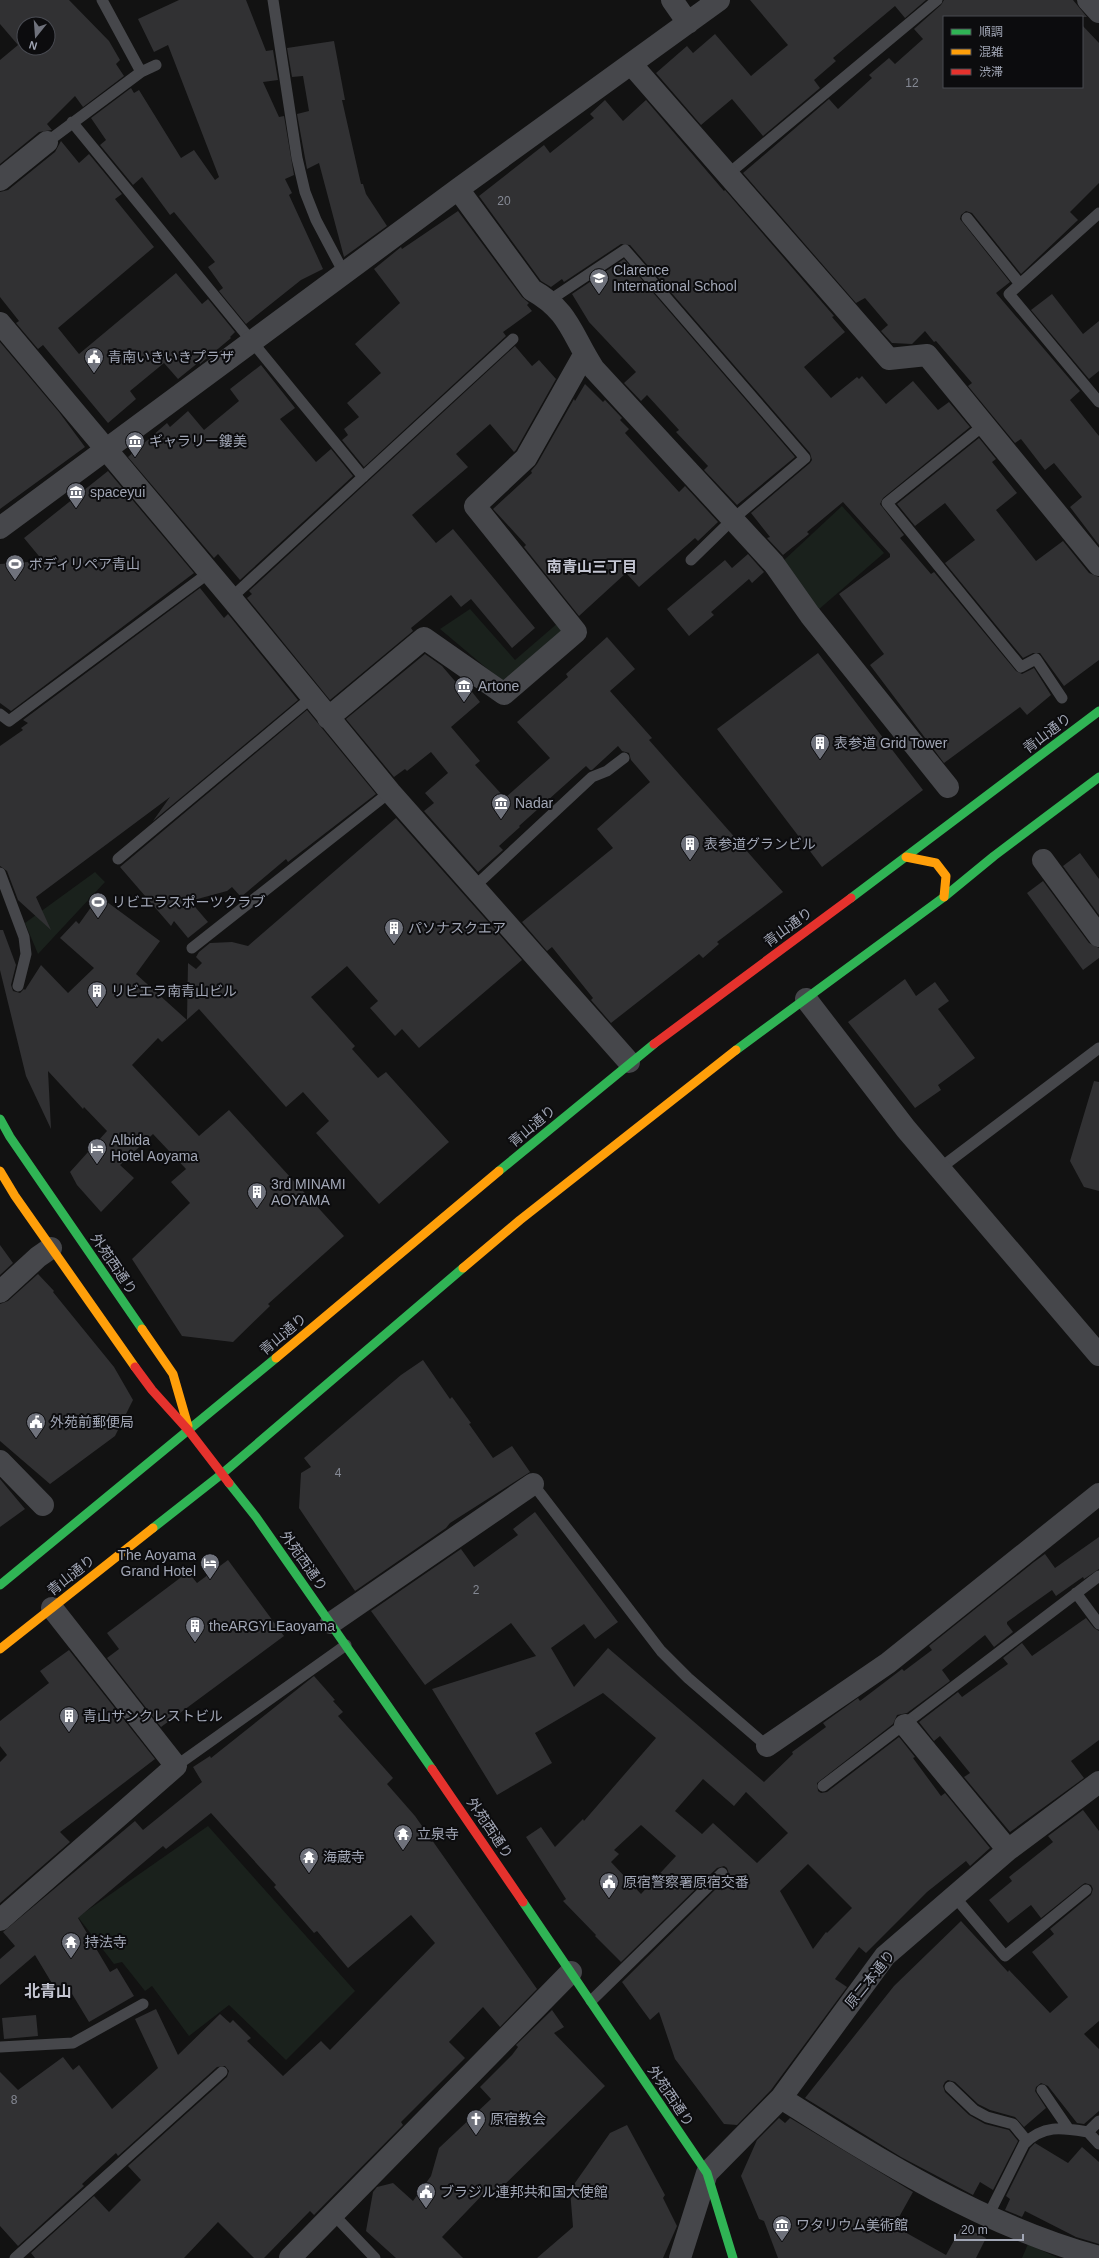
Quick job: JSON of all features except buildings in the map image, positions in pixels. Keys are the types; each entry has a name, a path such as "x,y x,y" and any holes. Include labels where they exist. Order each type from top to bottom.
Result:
{"main road":[{"name":"青山通り","path":"0,1585 190,1431 629,1062 906,858 1099,711"},
{"name":"青山通り","path":"0,1649 223,1473 520,1220 726,1057 944,897 994,856 1099,777"},
{"path":"906,858 936,863 946,876 944,897"},
{"name":"外苑西通り","path":"0,1119 10,1137 173,1374 190,1431"},
{"name":"外苑西通り","path":"0,1171 51,1248 152,1390 190,1431 223,1473 346,1645 591,2001 707,2173 732,2258"}],"street":[{"path":"672,0 688,23"},
{"path":"0,528 344,273 398,239 458,189 632,65 719,0"},
{"path":"1088,0 1099,12"},
{"path":"632,65 889,359 927,355 1099,565"},
{"path":"0,180 47,142"},
{"path":"458,189 532,290 550,300 570,325 584,355 594,369 774,564 810,615 948,787"},
{"path":"0,323 105,450 210,572 390,792 473,888 629,1062"},
{"path":"328,718 424,638 504,694 576,632 475,506 526,458 584,355"},
{"path":"1043,860 1099,936"},
{"path":"806,999 901,1123 1099,1355"},
{"path":"0,1292 38,1257 51,1248"},
{"path":"0,1461 43,1505"},
{"path":"331,1624 533,1484"},
{"path":"767,1746 888,1662 1099,1494"},
{"path":"0,1920 176,1766 52,1608"},
{"path":"905,1725 1008,1850"},
{"name":"原二本通り","path":"707,2173 781,2098 885,1956 1008,1850 1099,1782"},
{"path":"290,2258 570,1972"},
{"path":"781,2098 879,2160 988,2216 1034,2236 1099,2257"},
{"path":"680,2258 707,2173"}],"lane":[{"path":"102,0 141,72"},
{"path":"273,0 297,158 303,186 316,220 344,273"},
{"path":"727,174 937,0"},
{"path":"47,142 141,72 156,66"},
{"path":"72,122 363,477"},
{"path":"1099,213 1009,294 1099,402"},
{"path":"967,218 1020,284"},
{"path":"550,300 625,250 805,458 733,519 691,560"},
{"path":"231,598 513,339"},
{"path":"984,425 887,503 1021,667 1036,659 1062,698"},
{"path":"0,714 9,721 210,572"},
{"path":"118,860 312,698"},
{"path":"473,888 592,777 606,771 624,758"},
{"path":"192,948 390,792"},
{"path":"0,873 24,936 26,954 18,986"},
{"path":"939,1169 1099,1048"},
{"path":"533,1484 661,1652 688,1678 767,1746"},
{"path":"822,1786 905,1725 1099,1576"},
{"path":"1076,1593 1099,1624"},
{"path":"176,1766 346,1645"},
{"path":"591,2001 722,1872"},
{"path":"954,1896 1004,1956 1086,1890"},
{"path":"0,2048 73,2043 143,2004"},
{"path":"14,2258 222,2072"},
{"path":"950,2087 974,2110 987,2117 1012,2124 1027,2141"},
{"path":"1042,2090 1068,2128"},
{"path":"1088,2132 1099,2121"},
{"path":"988,2216 1027,2141 1033,2135 1049,2129 1068,2128 1088,2132 1099,2144"},
{"path":"333,2214 375,2258"}],"shaded area":[{"path":"842,506 884,553 818,610 782,562"},
{"path":"470,609 515,660 559,622 566,631 503,682 440,629"},
{"path":"95,872 105,882 38,954 25,923"},
{"path":"208,1826 355,1991 286,2060 229,2005 189,2036 152,1986 145,1991 122,1962 114,1964 78,1917"},
{"path":"1028,2244 1058,2258 1022,2258"}],"traffic: fast":[{"path":"851,898 1099,711"},
{"path":"736,1050 944,897 994,856 1099,777"},
{"path":"499,1171 654,1044"},
{"path":"0,1119 10,1137 142,1329"},
{"path":"153,1528 223,1473 463,1268"},
{"path":"0,1585 276,1358"},
{"path":"229,1483 256,1517 432,1769"},
{"path":"523,1902 707,2173 733,2258"}],"traffic: slow":[{"path":"906,857 936,863 946,876 944,897"},
{"path":"463,1268 520,1220 736,1050"},
{"path":"0,1171 15,1196 135,1367"},
{"path":"276,1358 499,1171"},
{"path":"142,1329 173,1374 188,1426"},
{"path":"0,1649 153,1528"}],"traffic: jam":[{"path":"654,1044 851,898"},
{"path":"135,1367 152,1390 189,1431 229,1483"},
{"path":"432,1769 523,1902"}],"place":[{"name":"Clarence International School","path":"599,295"},
{"name":"青南いきいきプラザ","path":"94,374"},
{"name":"ギャラリー鏤美","path":"135,458"},
{"name":"spaceyui","path":"76,509"},
{"name":"ボディリペア青山","path":"15,581"},
{"name":"Artone","path":"464,703"},
{"name":"表参道 Grid Tower","path":"820,760"},
{"name":"Nadar","path":"501,820"},
{"name":"表参道グランビル","path":"690,861"},
{"name":"リビエラスポーツクラブ","path":"98,919"},
{"name":"パソナスクエア","path":"394,945"},
{"name":"リビエラ南青山ビル","path":"97,1008"},
{"name":"Albida Hotel Aoyama","path":"97,1165"},
{"name":"3rd MINAMI AOYAMA","path":"257,1209"},
{"name":"外苑前郵便局","path":"36,1439"},
{"name":"The Aoyama Grand Hotel","path":"210,1580"},
{"name":"theARGYLEaoyama","path":"195,1643"},
{"name":"青山サンクレストビル","path":"69,1733"},
{"name":"立泉寺","path":"403,1851"},
{"name":"海蔵寺","path":"309,1874"},
{"name":"原宿警察署原宿交番","path":"609,1899"},
{"name":"持法寺","path":"71,1959"},
{"name":"原宿教会","path":"476,2136"},
{"name":"ブラジル連邦共和国大使館","path":"426,2209"},
{"name":"ワタリウム美術館","path":"782,2242"}],"district":[{"name":"南青山三丁目","path":"592,566"},
{"name":"北青山","path":"48,1991"}]}
